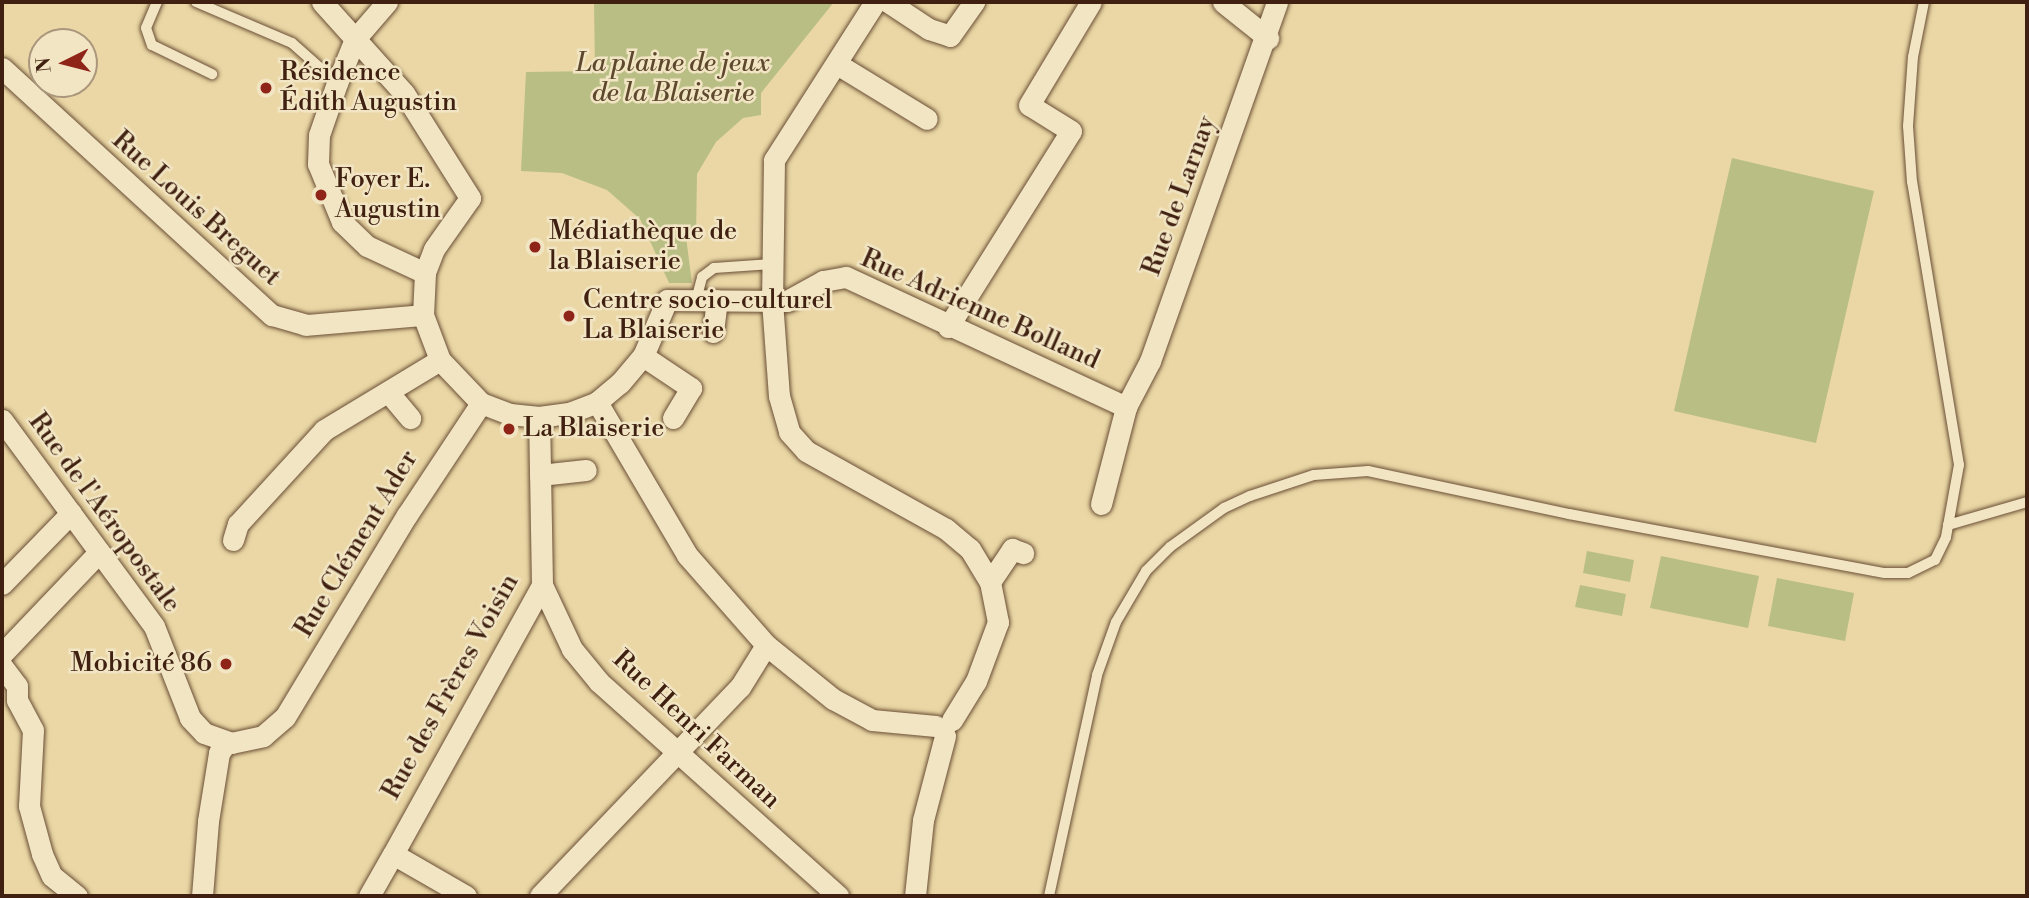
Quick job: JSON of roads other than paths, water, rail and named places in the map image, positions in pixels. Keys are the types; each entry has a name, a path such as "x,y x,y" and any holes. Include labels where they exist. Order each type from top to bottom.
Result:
{"street":[{"path":"322,2 404,93 470,198 446,227 425,273 424,315 440,360 481,403 510,414 539,417 569,413 597,402 643,356 691,388 673,418"},
{"path":"387,2 355,39 319,135 318,164 342,222 367,246 425,273"},
{"path":"875,2 774,160 772,301 780,407 789,432 806,451 946,529 970,549 990,582 998,621 976,681 944,727 923,820 915,896"},
{"path":"888,2 929,29 950,36 974,2"},
{"path":"948,327 1071,131 1029,105 1091,2"},
{"path":"1223,2 1268,38"},
{"name":"Rue de Larnay","path":"1101,504 1126,407 1150,361 1268,38 1277,2"},
{"path":"837,64 928,119"},
{"name":"Rue Louis Breguet","path":"2,68 272,315 306,325 424,315"},
{"name":"Rue Adrienne Bolland","path":"643,356 667,300 787,301 823,281 846,277 948,327 1126,407"},
{"path":"706,300 713,332"},
{"path":"233,540 238,524 324,430 440,360"},
{"path":"389,393 410,418"},
{"path":"597,402 687,555 766,645 833,699 872,720 944,727"},
{"name":"Rue Clément Ader","path":"226,743 263,736 285,717 407,515 481,403"},
{"name":"Rue des Frères Voisin","path":"369,896 542,586 539,417"},
{"name":"Rue de l'Aéropostale","path":"2,420 154,626 190,718 204,733 226,743"},
{"path":"540,475 586,470"},
{"path":"2,584 71,513"},
{"path":"990,582 1012,549 1023,553"},
{"path":"2,654 99,552"},
{"name":"Rue Henri Farman","path":"542,586 572,649 599,682 838,896"},
{"path":"540,896 740,687 766,645"},
{"path":"2,666 17,686 17,699 33,730 29,806 42,854 52,876 78,896"},
{"path":"202,896 208,821 219,753 226,743"},
{"path":"393,854 466,896"}],"lane":[{"path":"157,2 146,28 152,45 212,74"},
{"path":"196,2 292,43 337,83"},
{"path":"1049,896 1097,675 1116,622 1146,571 1170,547 1224,508 1250,496 1314,475 1368,471 1569,514 1885,573 1908,573 1935,560 1948,525 1959,466 1912,182 1908,126 1913,57 1924,2"},
{"path":"706,300 702,277 714,268 772,264"},
{"path":"1948,525 2027,502"}],"place":[{"name":"Résidence Édith Augustin","path":"266,88"},
{"name":"Foyer E. Augustin","path":"321,195"},
{"name":"Médiathèque de la Blaiserie","path":"535,247"},
{"name":"Centre socio-culturel La Blaiserie","path":"569,316"},
{"name":"La Blaiserie","path":"509,429"},
{"name":"Mobicité 86","path":"226,664"}],"park label":[{"name":"La plaine de jeux de la Blaiserie","path":"673,79"}]}
